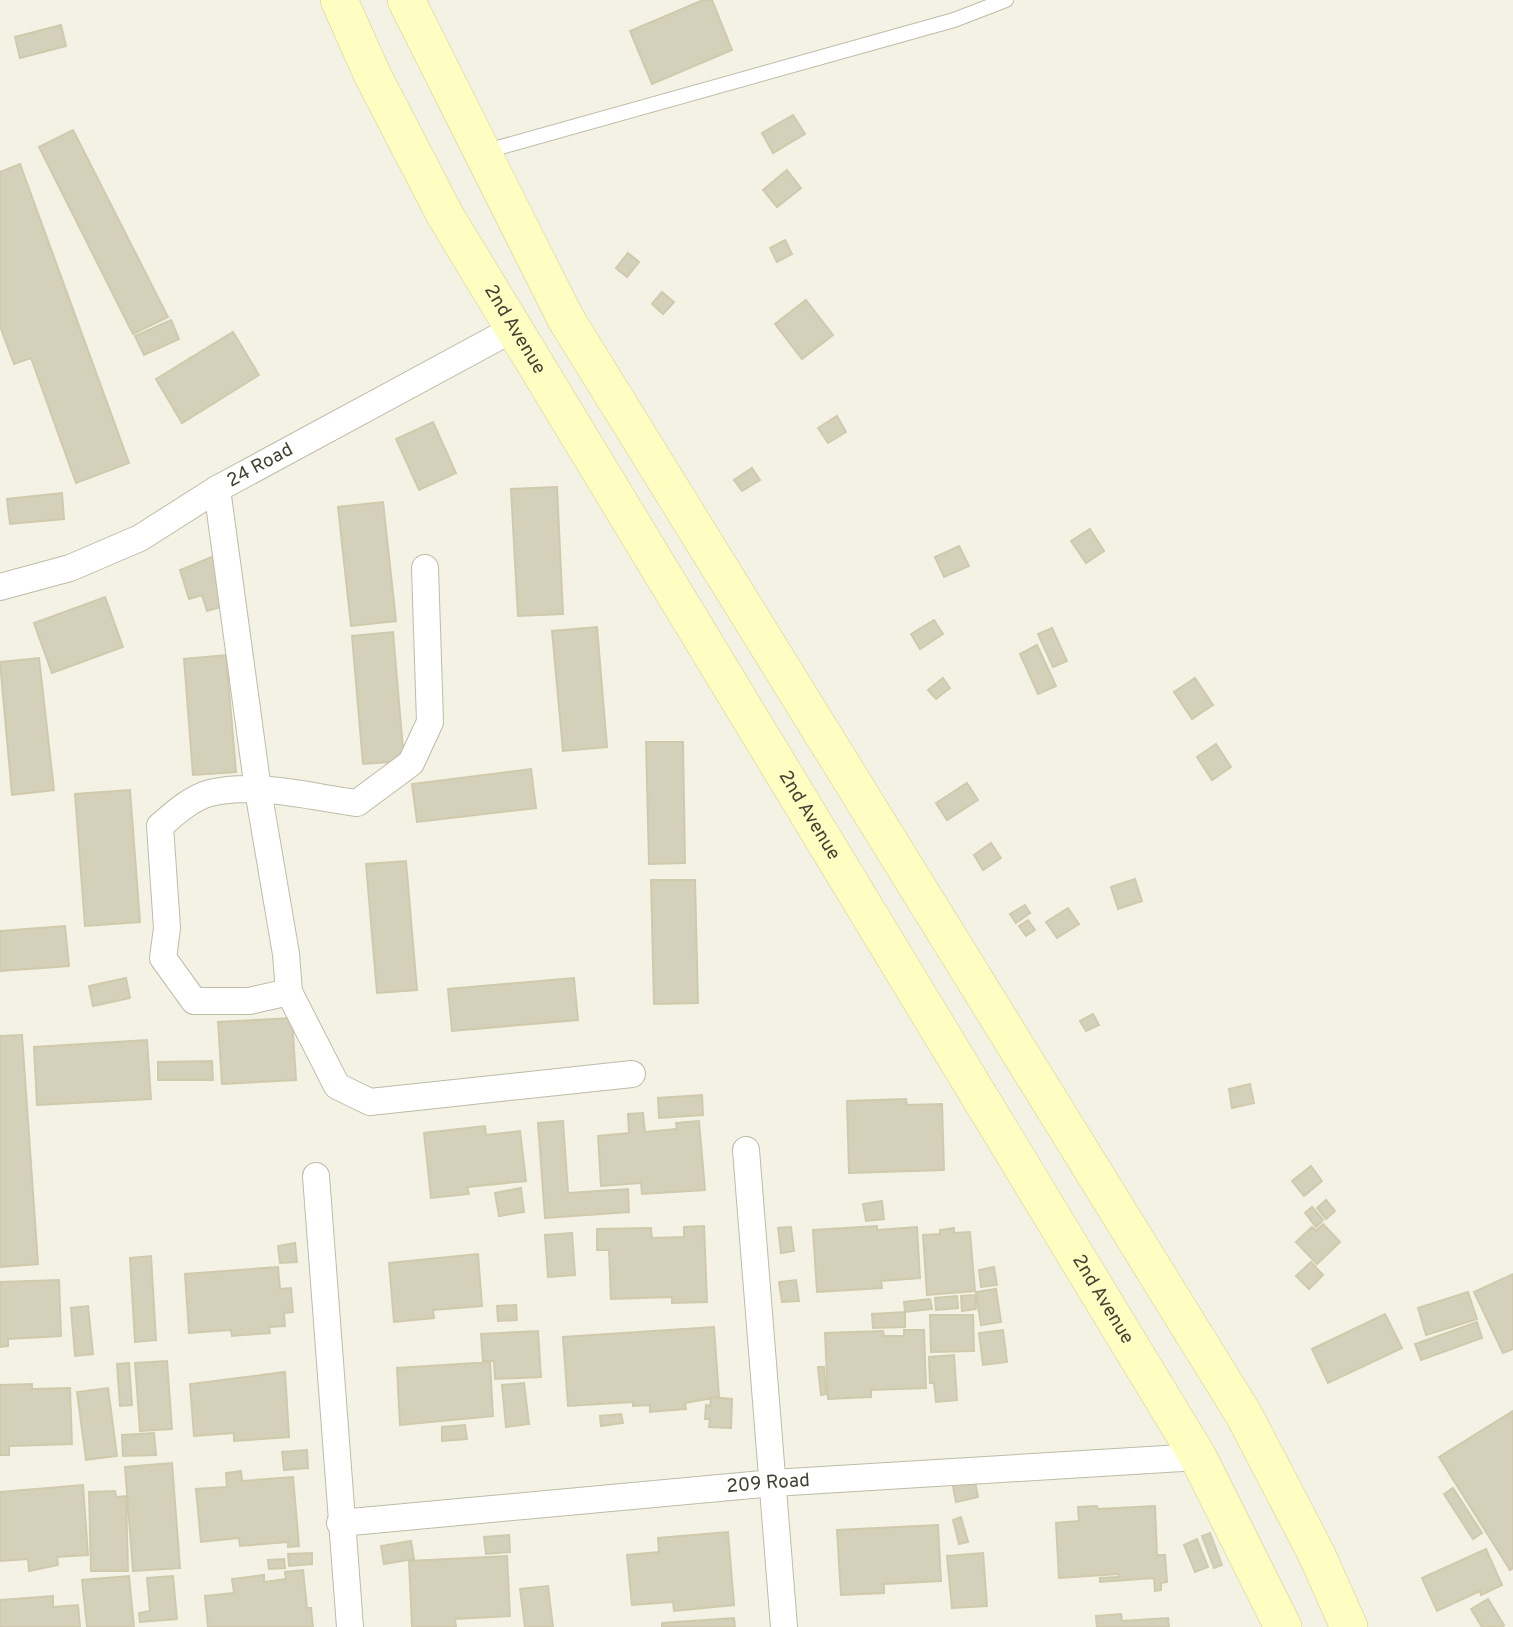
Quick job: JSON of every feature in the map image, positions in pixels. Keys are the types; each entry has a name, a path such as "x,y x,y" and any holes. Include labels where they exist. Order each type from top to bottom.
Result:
{"street":[{"name":"2nd Avenue","path":"339,0 372,74 445,215 1198,1457 1283,1627"},
{"path":"406,0 566,319 1244,1415 1316,1553 1349,1627"},
{"name":"24 Road","path":"0,586 70,568 140,537 217,489 513,329"},
{"path":"217,489 258,790 286,954 289,992 337,1086 370,1102 632,1074"},
{"path":"289,992 249,1001 194,1001 163,958 167,928 160,826 178,809 209,793 258,790 357,803 411,763 430,722 425,568"},
{"path":"746,1150 784,1627"},
{"path":"316,1176 340,1523 350,1627"},
{"name":"209 Road","path":"340,1523 774,1483 1198,1457"}],"lane":[{"path":"483,152 954,20 1006,0"}],"building":[{"path":"703,0 712,0 732,50 652,84 630,31"},
{"path":"61,25 66,46 20,58 15,37"},
{"path":"793,115 805,134 773,153 762,133"},
{"path":"73,130 168,317 133,334 39,147"},
{"path":"20,164 129,463 76,483 31,358 14,364 0,326 0,172"},
{"path":"787,170 801,188 777,207 763,190"},
{"path":"785,240 792,254 777,262 770,248"},
{"path":"628,253 639,262 627,277 616,268"},
{"path":"662,292 674,302 663,314 652,304"},
{"path":"806,300 833,335 802,359 775,324"},
{"path":"171,320 179,339 144,355 135,336"},
{"path":"233,332 259,375 182,423 156,379"},
{"path":"837,416 846,432 828,443 818,428"},
{"path":"433,422 456,473 419,490 396,439"},
{"path":"752,468 760,480 742,491 734,480"},
{"path":"557,487 563,614 518,616 511,489"},
{"path":"62,493 64,519 10,524 7,499"},
{"path":"383,502 396,621 351,626 338,507"},
{"path":"1090,529 1104,551 1086,563 1071,541"},
{"path":"959,546 969,566 944,577 935,557"},
{"path":"214,556 230,604 207,611 202,595 189,599 180,570"},
{"path":"105,597 123,647 52,673 34,623"},
{"path":"934,620 943,634 920,649 911,634"},
{"path":"597,627 607,747 563,751 552,631"},
{"path":"1052,628 1067,661 1053,667 1038,634"},
{"path":"393,632 404,761 363,764 352,636"},
{"path":"1037,645 1056,686 1038,694 1020,654"},
{"path":"226,655 236,772 193,775 184,659"},
{"path":"39,658 54,790 12,795 0,662"},
{"path":"943,678 950,688 936,699 928,690"},
{"path":"1195,678 1213,705 1192,719 1174,692"},
{"path":"646,742 683,742 685,863 649,864"},
{"path":"1216,744 1231,767 1212,780 1197,757"},
{"path":"531,769 536,808 417,822 412,784"},
{"path":"967,783 978,800 947,820 936,803"},
{"path":"130,790 140,922 85,926 75,794"},
{"path":"991,843 1001,858 983,870 974,855"},
{"path":"406,861 417,990 377,993 366,864"},
{"path":"1135,879 1142,901 1118,909 1111,887"},
{"path":"651,880 695,880 698,1003 654,1004"},
{"path":"1025,905 1030,913 1016,923 1010,914"},
{"path":"1068,908 1079,924 1057,938 1046,922"},
{"path":"1028,920 1035,930 1026,936 1019,926"},
{"path":"65,926 69,966 0,971 0,931"},
{"path":"126,978 130,998 93,1006 89,986"},
{"path":"574,978 578,1020 452,1031 448,989"},
{"path":"1093,1014 1099,1025 1086,1031 1080,1021"},
{"path":"292,1018 296,1080 222,1084 218,1022"},
{"path":"22,1035 38,1264 0,1267 0,1036"},
{"path":"147,1040 151,1099 37,1105 34,1047"},
{"path":"212,1061 213,1080 158,1080 158,1062"},
{"path":"1250,1084 1254,1103 1232,1108 1229,1089"},
{"path":"702,1095 703,1115 659,1118 658,1098"},
{"path":"906,1099 907,1105 942,1104 944,1170 849,1173 847,1101"},
{"path":"643,1113 645,1132 677,1129 676,1123 699,1121 705,1190 642,1194 641,1183 601,1186 598,1136 629,1133 628,1114"},
{"path":"563,1121 568,1193 628,1189 629,1212 545,1218 538,1123"},
{"path":"485,1126 486,1135 520,1131 526,1181 467,1187 469,1194 431,1198 424,1133"},
{"path":"1311,1166 1322,1181 1304,1196 1292,1181"},
{"path":"521,1188 524,1212 499,1216 495,1193"},
{"path":"1326,1200 1335,1211 1326,1219 1317,1208"},
{"path":"882,1201 884,1219 866,1221 863,1204"},
{"path":"1312,1207 1323,1220 1316,1227 1305,1213"},
{"path":"1323,1224 1340,1242 1317,1264 1296,1242 1312,1227 1316,1231"},
{"path":"704,1226 707,1302 672,1303 672,1297 611,1299 609,1250 597,1250 597,1229 651,1228 652,1238 684,1237 684,1227"},
{"path":"877,1226 877,1230 917,1227 920,1278 881,1281 882,1288 817,1292 813,1230"},
{"path":"791,1227 794,1251 781,1253 778,1228"},
{"path":"954,1228 954,1233 970,1232 975,1291 927,1295 923,1235 940,1234 940,1230"},
{"path":"572,1233 575,1275 548,1277 545,1235"},
{"path":"295,1243 297,1262 280,1263 278,1246"},
{"path":"478,1254 482,1306 433,1310 434,1318 394,1322 389,1263"},
{"path":"151,1256 156,1340 135,1342 130,1258"},
{"path":"1311,1262 1323,1275 1309,1289 1296,1276"},
{"path":"278,1267 280,1289 291,1288 293,1312 284,1313 285,1326 269,1327 270,1333 232,1336 231,1330 189,1333 185,1274"},
{"path":"994,1267 997,1285 981,1287 979,1270"},
{"path":"1513,1274 1513,1349 1503,1353 1474,1292"},
{"path":"59,1280 61,1336 8,1339 8,1346 0,1347 0,1282"},
{"path":"796,1280 799,1301 782,1302 779,1282"},
{"path":"996,1289 1001,1322 981,1325 976,1292"},
{"path":"1468,1292 1477,1319 1426,1335 1418,1308"},
{"path":"975,1295 976,1309 962,1311 961,1296"},
{"path":"957,1296 958,1308 936,1310 935,1298"},
{"path":"930,1299 932,1309 905,1312 904,1302"},
{"path":"516,1305 517,1320 498,1321 497,1306"},
{"path":"88,1306 93,1354 75,1356 71,1308"},
{"path":"905,1312 905,1327 873,1328 872,1314"},
{"path":"1385,1314 1402,1348 1328,1383 1312,1349"},
{"path":"930,1315 973,1315 974,1351 931,1352"},
{"path":"1477,1322 1482,1338 1421,1360 1415,1344"},
{"path":"714,1327 719,1397 685,1403 686,1409 650,1412 650,1405 633,1406 633,1402 568,1406 563,1337"},
{"path":"904,1330 924,1330 926,1388 871,1390 871,1397 828,1399 825,1333 883,1331 884,1336 904,1336"},
{"path":"1003,1330 1007,1362 983,1365 979,1333"},
{"path":"538,1331 541,1377 495,1379 494,1361 483,1361 481,1334"},
{"path":"954,1355 957,1400 936,1402 934,1383 930,1383 929,1357"},
{"path":"167,1361 172,1429 140,1431 135,1363"},
{"path":"490,1362 493,1416 400,1425 397,1368"},
{"path":"129,1363 132,1405 120,1406 117,1364"},
{"path":"818,1367 824,1367 826,1394 821,1395"},
{"path":"285,1372 289,1437 234,1441 234,1433 194,1436 190,1384"},
{"path":"524,1383 529,1424 506,1427 502,1385"},
{"path":"32,1384 32,1389 70,1388 72,1444 9,1446 9,1455 0,1455 0,1385"},
{"path":"108,1388 117,1456 86,1460 77,1392"},
{"path":"711,1397 732,1399 731,1428 709,1427 710,1419 705,1419 706,1405 710,1406"},
{"path":"1513,1411 1513,1568 1510,1570 1439,1457"},
{"path":"621,1414 623,1423 601,1426 600,1416"},
{"path":"465,1425 467,1439 442,1441 442,1427"},
{"path":"154,1433 156,1455 123,1456 122,1435"},
{"path":"307,1450 308,1468 284,1470 282,1452"},
{"path":"172,1463 180,1568 133,1571 125,1467"},
{"path":"241,1471 242,1481 293,1477 299,1546 288,1547 288,1542 240,1546 239,1538 201,1542 196,1489 227,1487 226,1473"},
{"path":"973,1471 978,1497 956,1502 951,1476"},
{"path":"83,1485 88,1555 57,1557 58,1565 29,1571 28,1559 0,1561 0,1492"},
{"path":"1453,1488 1482,1533 1473,1539 1444,1494"},
{"path":"115,1491 116,1497 126,1496 128,1571 91,1571 89,1492"},
{"path":"1097,1506 1098,1509 1155,1506 1157,1555 1165,1555 1167,1582 1161,1583 1161,1590 1155,1591 1154,1578 1100,1582 1100,1578 1119,1577 1119,1574 1059,1578 1056,1523 1079,1521 1078,1507"},
{"path":"961,1517 968,1542 959,1544 953,1520"},
{"path":"938,1525 941,1581 884,1584 884,1593 841,1595 837,1530"},
{"path":"728,1532 734,1605 674,1611 673,1602 632,1605 627,1555 659,1552 658,1538"},
{"path":"1210,1533 1222,1565 1214,1568 1202,1536"},
{"path":"509,1535 510,1552 486,1554 484,1537"},
{"path":"1197,1539 1208,1567 1195,1572 1184,1545"},
{"path":"411,1541 414,1559 384,1564 381,1546"},
{"path":"1486,1549 1502,1585 1481,1595 1480,1591 1437,1611 1422,1578"},
{"path":"312,1553 312,1564 289,1566 288,1554"},
{"path":"983,1553 987,1606 952,1608 947,1556"},
{"path":"507,1556 510,1616 455,1619 456,1627 412,1627 409,1561"},
{"path":"284,1559 285,1568 269,1569 268,1560"},
{"path":"303,1570 307,1608 311,1608 313,1627 208,1627 205,1596 234,1593 232,1579 264,1575 264,1582 286,1579 285,1572"},
{"path":"129,1576 134,1627 87,1627 82,1580"},
{"path":"173,1576 177,1619 140,1622 139,1613 150,1611 147,1578"},
{"path":"548,1586 553,1627 525,1627 520,1589"},
{"path":"53,1596 53,1607 78,1605 80,1627 0,1627 0,1600"},
{"path":"1488,1599 1504,1625 1502,1627 1482,1627 1471,1609"},
{"path":"1121,1614 1122,1621 1168,1618 1169,1627 1097,1627 1096,1616"},
{"path":"734,1618 735,1627 662,1627 662,1623"}]}
